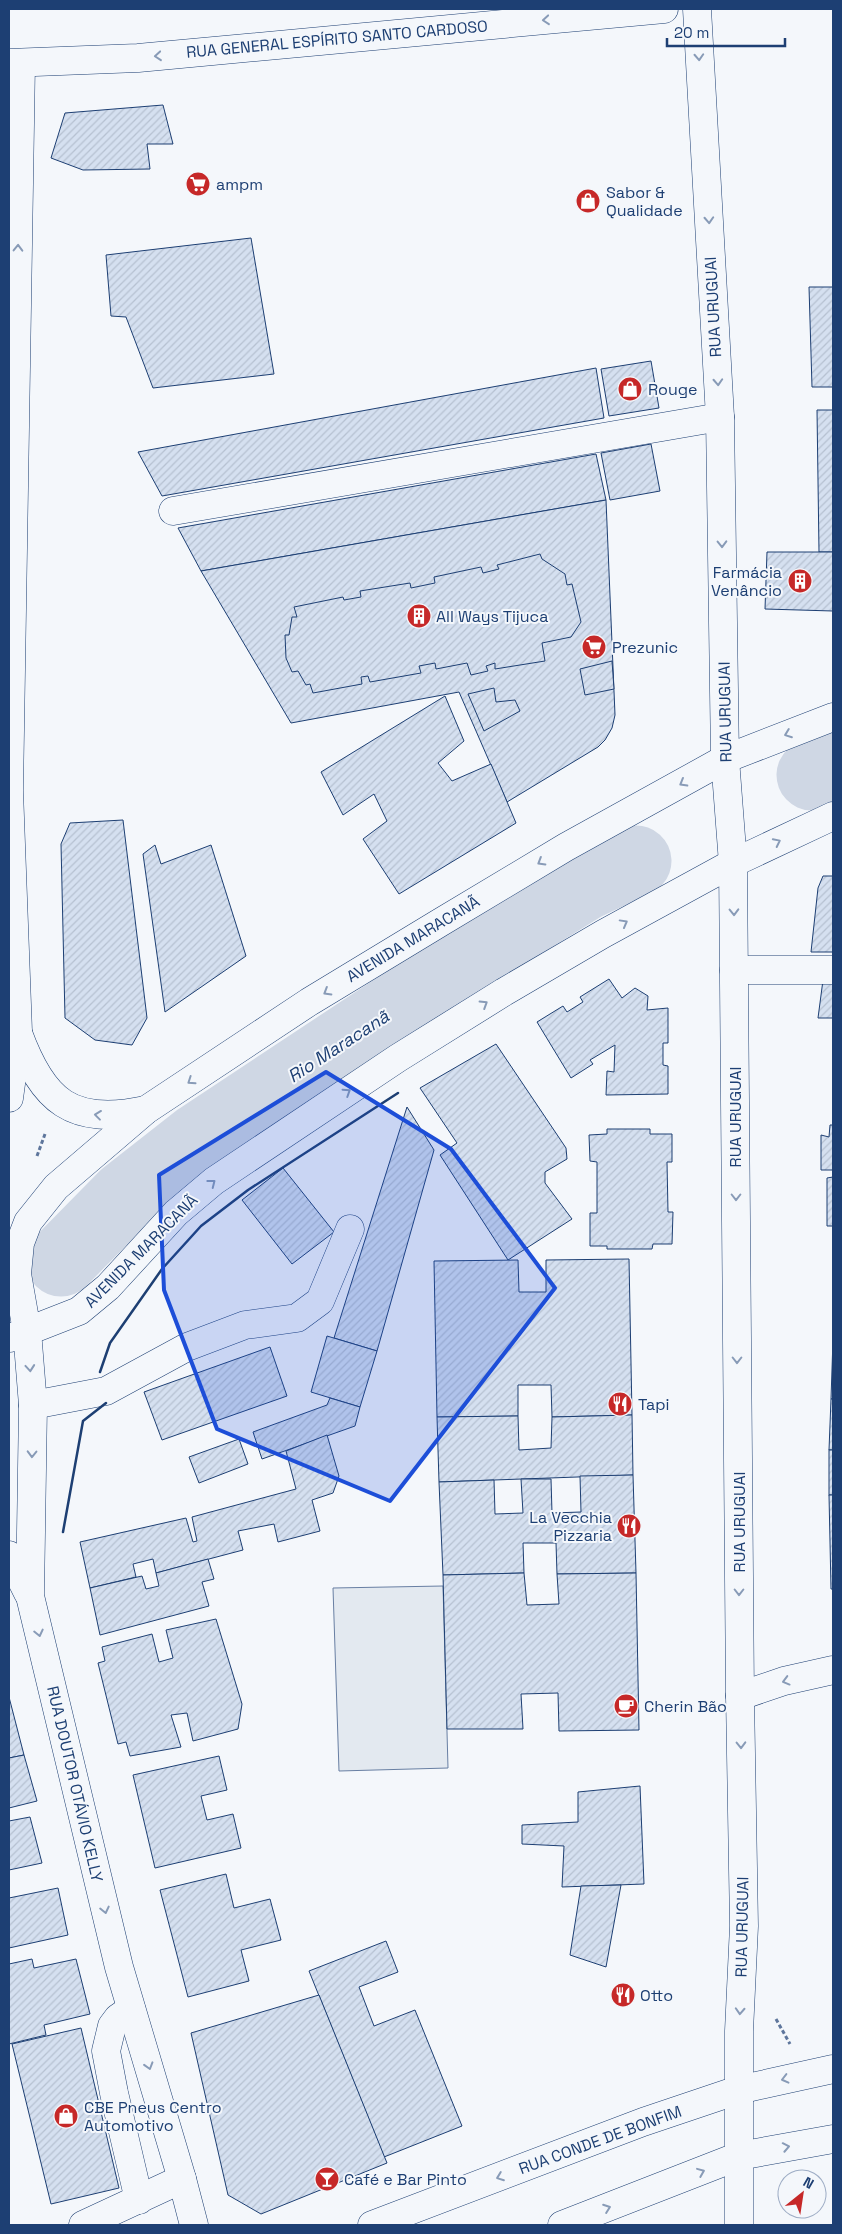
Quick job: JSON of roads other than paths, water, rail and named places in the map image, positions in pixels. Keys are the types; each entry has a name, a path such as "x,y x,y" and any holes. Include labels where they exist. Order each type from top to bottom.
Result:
{"street":[{"name":"RUA GENERAL ESPÍRITO SANTO CARDOSO","path":"15,63 138,58 664,9"},
{"name":"RUA URUGUAI","path":"697,9 720,417 725,759 733,863 740,1696 744,1926 738,2090 738,2225"},
{"path":"9,1098 18,1032 9,791 15,63"},
{"path":"173,512 720,417"},
{"name":"AVENIDA MARACANÃ","path":"833,717 725,759 566,847 301,1007 146,1110 56,1187 28,1222 20,1244 17,1264 18,1335 79,1311 108,1287 176,1213 240,1162 398,1058 504,992 611,930 733,863 833,816"},
{"path":"734,970 833,970"},
{"path":"18,1032 35,1074 51,1093 68,1106 97,1116 123,1115 146,1110"},
{"path":"33,1405 106,1391 187,1347 245,1325 297,1318 320,1302 350,1229"},
{"name":"RUA DOUTOR OTÁVIO KELLY","path":"18,1335 33,1405 30,1596 119,1967 194,2225"},
{"path":"9,1554 30,1596"},
{"path":"740,1696 784,1681 833,1670"},
{"path":"131,2009 118,2018 112,2026 106,2051 139,2200"},
{"name":"RUA CONDE DE BONFIM","path":"372,2225 643,2122 738,2090 833,2070"},
{"path":"562,2225 739,2156 833,2138"},
{"path":"83,2225 182,2179"}],"waterway":[{"name":"Rio Maracanã","path":"812,775 833,767"},
{"name":"Rio Maracanã","path":"61,1261 125,1196 199,1138 533,917 583,886 636,861"}],"place":[{"name":"ampm","path":"198,184"},
{"name":"Sabor & Qualidade","path":"588,201"},
{"name":"Rouge","path":"630,389"},
{"name":"Farmácia Venâncio","path":"800,581"},
{"name":"All Ways Tijuca","path":"419,616"},
{"name":"Prezunic","path":"594,647"},
{"name":"Tapi","path":"620,1404"},
{"name":"La Vecchia Pizzaria","path":"629,1526"},
{"name":"Cherin Bão","path":"626,1706"},
{"name":"Otto","path":"623,1995"},
{"name":"CBE Pneus Centro Automotivo","path":"66,2116"},
{"name":"Café e Bar Pinto","path":"327,2179"}]}
